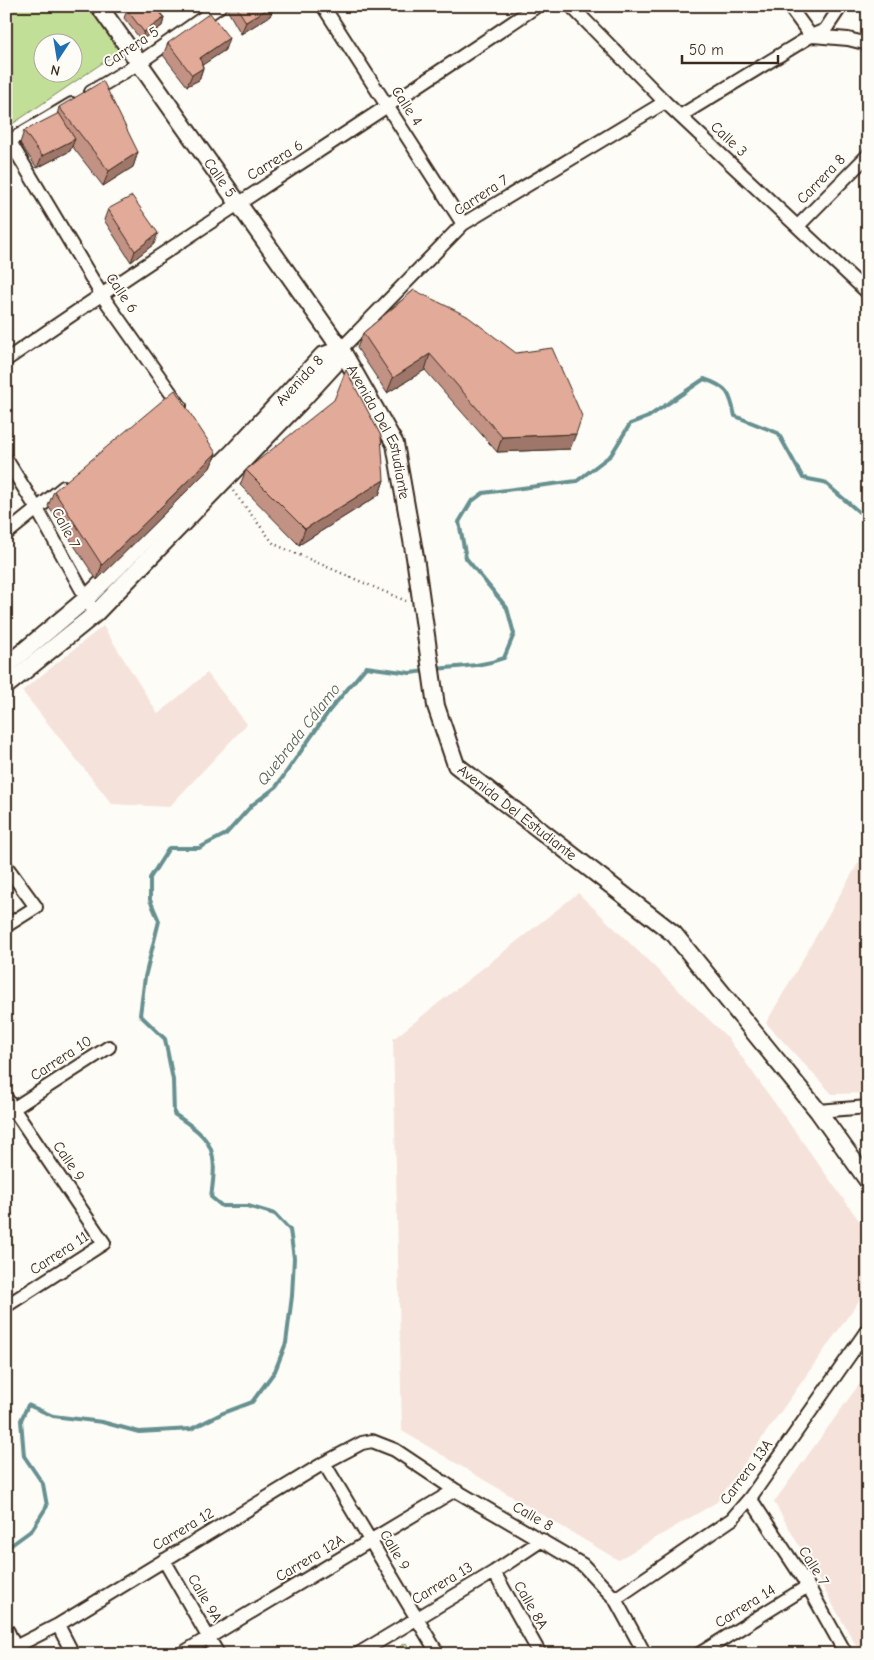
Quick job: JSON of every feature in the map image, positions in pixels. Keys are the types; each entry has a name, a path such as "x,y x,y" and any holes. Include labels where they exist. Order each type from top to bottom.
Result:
{"main road":[{"name":"Calle 5","path":"99,6 341,349"},
{"name":"Avenida 8","path":"6,666 86,599 221,469 334,365 341,349"},
{"name":"Avenida Del Estudiante","path":"341,349 395,444 436,706 456,765 674,934 818,1111 868,1181"},
{"name":"Avenida 8","path":"6,686 95,614 221,469"},
{"path":"6,1632 15,1651"}],"street":[{"name":"Carrera 5","path":"8,140 139,64 220,6"},
{"name":"Calle 4","path":"323,6 463,224"},
{"name":"Carrera 6","path":"6,360 237,202 388,107 537,6"},
{"name":"Calle 3","path":"571,6 664,102 868,293"},
{"path":"789,6 811,36 848,39 868,44"},
{"path":"680,116 811,36 825,30 841,6"},
{"name":"Carrera 7","path":"341,349 463,224 664,102"},
{"name":"Calle 6","path":"8,140 101,294 171,399 189,419"},
{"name":"Carrera 8","path":"798,226 868,154"},
{"name":"Calle 7","path":"6,459 38,509 95,614"},
{"path":"6,534 76,477"},
{"path":"6,866 36,907 6,926"},
{"name":"Carrera 10","path":"9,1107 109,1047"},
{"name":"Calle 9","path":"9,1107 104,1243"},
{"path":"818,1111 868,1107"},
{"name":"Carrera 11","path":"6,1306 104,1243"},
{"name":"Carrera 13A","path":"614,1600 732,1519 750,1498 868,1329"},
{"name":"Carrera 12","path":"15,1651 324,1463 362,1443 372,1441"},
{"name":"Calle 8","path":"372,1441 395,1450 455,1490 583,1565 614,1600 645,1654"},
{"name":"Calle 9","path":"324,1463 438,1654"},
{"name":"Carrera 12A","path":"181,1654 455,1490"},
{"name":"Calle 7","path":"750,1498 808,1586 846,1654"},
{"name":"Carrera 13","path":"358,1654 416,1617 494,1572 542,1540"},
{"name":"Calle 9A","path":"164,1560 218,1654"},
{"name":"Calle 8A","path":"494,1572 540,1654"},
{"name":"Carrera 14","path":"699,1654 808,1586"},
{"path":"58,1625 73,1654"}],"path":[{"path":"221,469 274,544 422,608"}],"shaded area":[{"path":"103,626 158,714 207,673 247,724 169,807 112,804 22,691"},
{"path":"868,846 868,1093 832,1094 766,1023"},
{"path":"578,893 728,1038 868,1233 868,1288 717,1502 618,1560 402,1431 393,1039"},
{"path":"868,1372 868,1654 861,1654 774,1502"}],"green space":[{"path":"6,6 97,6 126,47 82,77 82,32 32,32 32,82 74,82 8,127 6,124"},
{"path":"406,1643 412,1654 388,1654"}],"building":[{"path":"133,6 156,6 164,18 144,32 127,10"},
{"path":"236,6 272,6 246,22"},
{"path":"210,13 229,38 200,58 203,68 192,75 168,43"},
{"path":"103,81 138,152 109,171 59,107"},
{"path":"59,113 75,139 42,156 24,131"},
{"path":"132,196 158,233 135,251 108,209"},
{"path":"414,290 467,316 516,353 552,348 582,416 576,434 502,437 430,354 393,378 363,333"},
{"path":"346,370 381,436 384,480 305,529 246,470 334,400"},
{"path":"175,390 216,453 102,565 54,491"}],"waterway":[{"name":"Quebrada Cálamo","path":"435,669 478,665 504,658 514,634 507,608 466,558 459,522 471,502 483,493 577,481 611,455 630,424 648,417 704,379 718,385 727,392 735,416 778,433 803,478 824,482 859,512 868,510"},
{"name":"Quebrada Cálamo","path":"6,1549 32,1530 47,1506 43,1484 24,1456 21,1420 28,1405 53,1416 102,1422 139,1432 191,1429 223,1413 252,1402 275,1371 286,1343 292,1296 294,1258 290,1230 275,1214 248,1206 222,1206 211,1197 214,1168 210,1148 198,1131 174,1114 173,1080 165,1039 140,1015 145,977 159,921 150,900 150,878 169,848 199,848 226,834 252,805 276,787 329,711 366,667 410,673 426,671"}]}
